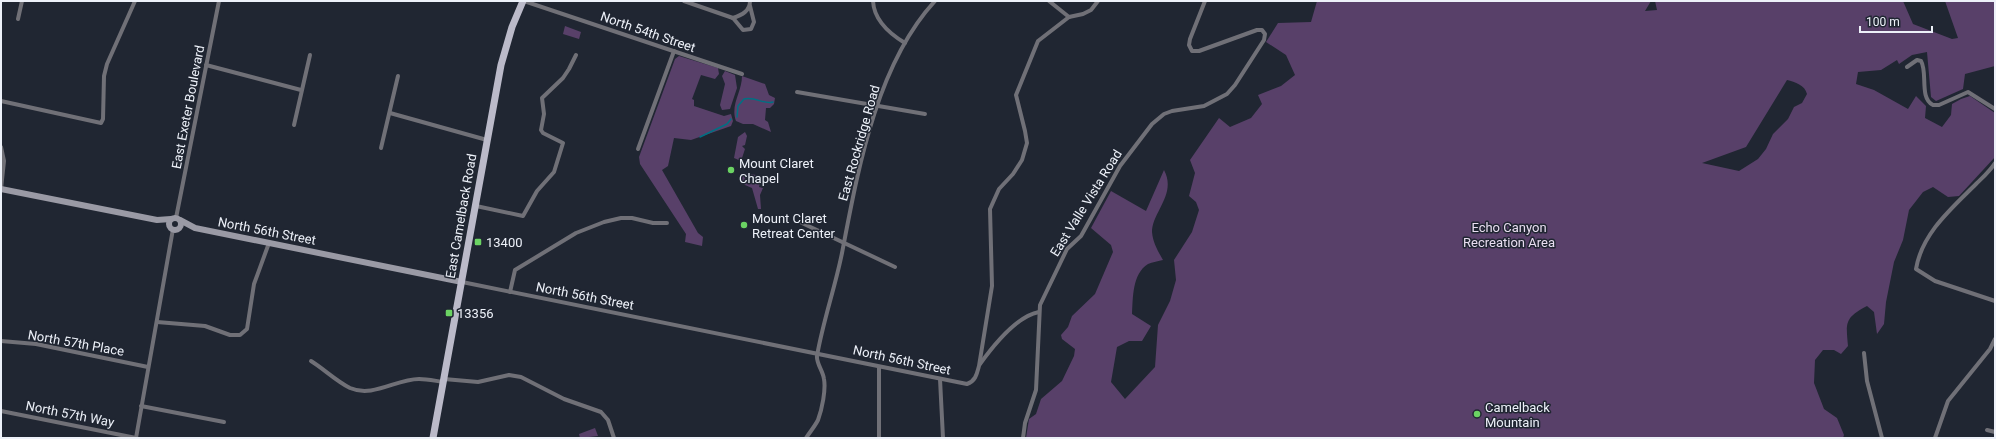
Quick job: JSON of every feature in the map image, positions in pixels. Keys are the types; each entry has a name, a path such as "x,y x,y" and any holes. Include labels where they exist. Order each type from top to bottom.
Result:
{"main road":[{"name":"East Camelback Road","path":"434,438 504,52 512,27 524,1"},
{"path":"1,189 157,220 174,228"},
{"path":"174,228 176,219"},
{"path":"157,220 176,219 181,224 174,228"},
{"name":"North 56th Street","path":"176,219 195,228"},
{"name":"North 56th Street","path":"174,228 195,228 462,282"}],"street":[{"path":"18,19 22,1"},
{"path":"1,101 101,123 103,119 104,76 107,64 135,1"},
{"name":"East Exeter Boulevard","path":"176,219 220,1"},
{"name":"North 54th Street","path":"524,1 742,74"},
{"path":"684,1 733,18 743,30 751,29 754,22 750,1"},
{"path":"873,1 881,22 892,35 905,43"},
{"name":"East Rockridge Road","path":"806,438 818,420 825,389 824,376 817,357 863,155 889,76 905,43 935,1"},
{"path":"1049,1 1069,17"},
{"path":"979,366 992,286 990,208 999,188 1013,174 1022,160 1027,143 1026,131 1016,95 1038,41 1069,17 1083,14 1091,10 1098,1"},
{"name":"East Valle Vista Road","path":"1023,438 1025,423 1036,390 1039,312 1043,299 1067,249 1081,236 1120,166 1147,130 1164,114 1172,111 1204,106 1227,94 1235,85 1264,40 1265,34 1262,30 1257,30 1198,52 1192,51 1189,45 1190,39 1205,1"},
{"path":"733,18 742,15 750,6"},
{"path":"638,148 674,51"},
{"path":"294,125 310,55"},
{"path":"476,206 523,216 537,191 551,177 563,143 541,130 544,114 542,98 569,70 576,55"},
{"path":"1907,67 1917,60 1921,61 1924,65 1926,94 1928,100 1933,105 1939,105 1968,92 1995,109"},
{"path":"206,65 301,90"},
{"path":"381,148 398,76"},
{"path":"798,92 925,114"},
{"path":"390,112 487,140"},
{"path":"1,147 4,161 1,189"},
{"path":"1995,163 1949,211 1929,236 1918,256 1916,269 1935,281 1995,301"},
{"path":"510,292 515,270 590,227 621,218 667,223"},
{"path":"802,223 895,267"},
{"path":"136,438 174,228"},
{"path":"157,322 205,326 230,335 240,335 247,329 254,284 269,243"},
{"name":"North 56th Street","path":"462,282 967,384 975,378 979,366"},
{"path":"979,366 1015,326 1030,314 1039,312"},
{"path":"1935,438 1948,401 1990,349 1995,339"},
{"name":"North 57th Place","path":"1,341 36,344 148,367"},
{"path":"1864,353 1867,381 1882,438"},
{"path":"311,361 340,382 350,388 359,390 376,390 397,382 419,379 478,382 509,375 521,377 564,399 601,412 608,420 614,438"},
{"path":"879,367 879,438"},
{"path":"940,379 943,438"},
{"path":"141,406 224,422"},
{"name":"North 57th Way","path":"1,411 136,438"},
{"path":"1987,430 1995,432"}],"green space":[{"name":"Echo Canyon Recreation Area","path":"1317,1 1651,1 1645,11 1657,10 1655,1 1903,1 1913,24 1952,39 1958,38 1945,1 1995,1 1995,66 1965,74 1963,89 1936,101 1931,97 1927,52 1912,55 1899,64 1897,60 1881,70 1858,72 1856,84 1874,90 1908,109 1916,96 1926,106 1925,118 1942,127 1951,115 1952,104 1970,96 1995,113 1995,157 1959,196 1948,197 1933,187 1923,192 1909,210 1903,240 1894,262 1886,302 1884,324 1877,334 1874,312 1867,306 1859,310 1850,318 1848,322 1848,346 1841,354 1834,350 1823,350 1815,360 1814,383 1824,409 1837,418 1844,435 1843,438 1026,438 1029,419 1036,414 1041,399 1062,381 1074,356 1075,349 1062,339 1061,335 1068,327 1072,316 1095,294 1113,252 1111,245 1091,228 1111,191 1146,211 1164,170 1167,179 1168,187 1166,195 1156,217 1152,232 1155,243 1163,260 1150,263 1143,268 1136,280 1133,294 1132,314 1151,326 1142,341 1129,341 1117,347 1111,382 1125,399 1155,367 1158,325 1170,301 1176,280 1174,260 1192,232 1199,210 1196,202 1189,196 1195,173 1190,160 1219,118 1230,127 1251,118 1262,104 1258,95 1281,86 1295,75 1286,55 1266,42 1278,23 1311,22","holes":["1787,80 1802,86 1807,94 1802,103 1794,107 1788,119 1773,134 1766,149 1758,159 1739,171 1702,163 1746,147"]},
{"path":"565,26 581,32 579,39 563,34"},
{"path":"679,56 718,68 719,74 715,79 701,75 692,99 694,100 694,106 724,116 731,114 733,121 731,126 691,140 674,138 668,166 662,170 698,233 703,237 702,246 685,242 686,234 640,164 639,157 675,59"},
{"path":"725,71 735,75 737,88 730,109 722,110 720,105 725,84 722,76"},
{"path":"742,76 765,84 769,95 775,98 774,104 770,108 766,108 765,120 768,122 771,132 753,124 743,124 736,121 734,109"},
{"path":"745,132 747,136 745,145 742,146 745,149 741,161 734,158 738,137"},
{"path":"743,173 756,175 761,178 759,187 763,188 760,195 761,209 758,209 752,188 745,185 741,181"},
{"path":"595,428 598,436 580,438 579,434"}],"waterway":[{"path":"737,117 738,106 744,99 748,98 770,103 773,102"},
{"path":"700,137 727,124 731,119"}],"place":[{"name":"Mount Claret Chapel","path":"731,170"},
{"name":"Mount Claret Retreat Center","path":"744,225"},
{"name":"13400","path":"478,242"},
{"name":"13356","path":"449,313"},
{"name":"Camelback Mountain","path":"1477,414"}]}
